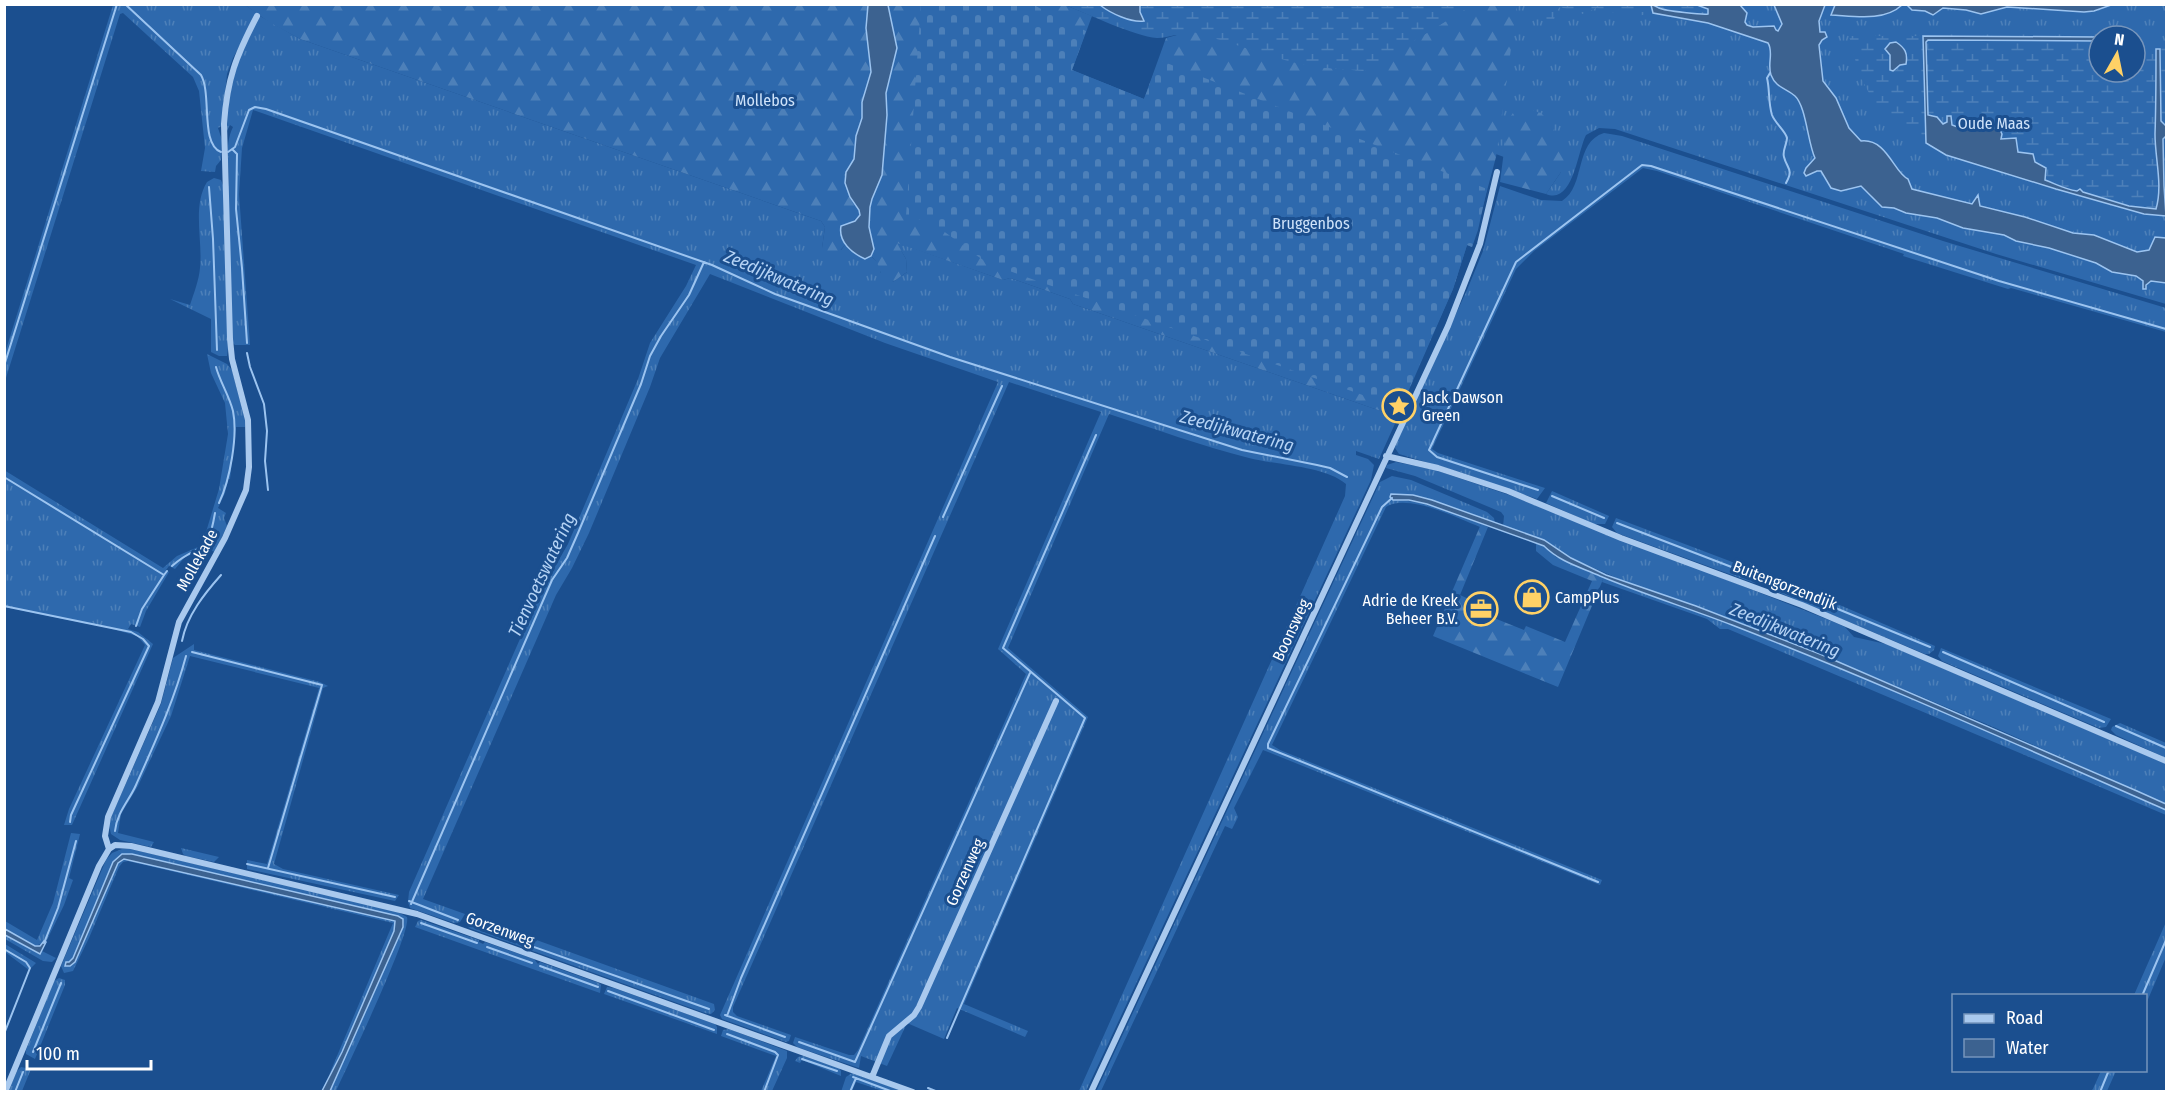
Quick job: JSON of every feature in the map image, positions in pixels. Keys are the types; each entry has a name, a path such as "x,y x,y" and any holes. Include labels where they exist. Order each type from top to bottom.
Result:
{"street":[{"name":"Mollekade","path":"109,849 105,836 108,817 159,702 179,622 225,538 245,495 247,484 248,420 232,360 230,339 224,124 227,90 232,69 257,16"},
{"name":"Boonsweg","path":"1091,1092 1436,353 1467,280 1484,231 1497,172"},
{"name":"Buitengorzendijk","path":"1386,456 1438,468 1508,491 1614,535 1818,612 2166,761"},
{"name":"Gorzenweg","path":"872,1077 889,1036 914,1015 919,1007 1056,701"},
{"name":"Gorzenweg","path":"109,849 115,845 131,846 399,908 913,1092"},
{"path":"5,1092 99,866 109,849"}],"green space":[{"name":"Bruggenbos","path":"921,4 1034,5 1086,31 1072,70 1144,99 1159,60 1487,189 1472,247 1467,245 1453,289 1404,399 1380,389 1377,400 992,265 941,229 906,216"},
{"path":"113,5 245,5 257,13 227,74 222,126 218,128 222,140 221,160 215,172 201,171 205,148 199,91 193,77 123,13 120,14 5,381 5,353"},
{"name":"Mollebos","path":"245,5 868,5 866,28 871,72 862,102 862,118 856,136 854,159 846,172 845,183 860,215 840,232 845,245 836,255 827,254 822,248 825,227 821,221 300,39 269,22"},
{"name":"Bruggenbos","path":"888,5 1065,5 1092,16 1072,70 1144,99 1166,38 1184,33 1194,32 1288,61 1316,67 1364,71 1403,53 1409,44 1472,5 1517,5 1496,157 1472,247 1467,245 1453,289 1398,417 1073,304 1070,299 1010,278 1003,280 897,243 906,259 907,272 893,282 885,280 871,256 873,243 869,227 872,199 882,175 887,115 886,93 897,48"},
{"path":"1065,5 1100,5 1111,12 1142,22 1144,20 1140,12 1140,5 1472,5 1409,44 1395,59 1378,68 1364,71 1316,67 1288,61 1194,32 1162,38 1147,36"},
{"name":"Oude Maas","path":"1096,5 2166,5 2166,304 1996,254 1615,129 1599,128 1586,135 1568,185 1562,192 1555,195 1546,194 1561,172 1552,175"},
{"path":"1548,5 1651,5 1653,13 1632,17 1596,8 1583,14 1560,7 1556,11 1553,24 1549,27 1545,24"},
{"path":"1655,5 1699,6 1709,13 1705,15 1678,12"},
{"path":"260,16 300,39 821,221 825,227 822,248 841,250 845,245 863,258 871,256 880,265 880,272 893,282 907,272 906,259 896,242 1003,280 1010,278 1070,299 1073,304 1398,417 1379,459 1356,451 1356,455 1368,459 1374,465 1371,480 1086,1091 1079,1091 1345,496 1346,484 1326,473 1231,453 1109,414 1008,648 1088,717 964,1004 1028,1031 1025,1037 957,1008 944,1039 907,1023 887,1066 861,1056 859,1068 797,1047 793,1043 795,1037 849,1055 854,1055 858,1050 1026,674 998,649 1101,412 1009,382 733,1007 733,1012 737,1016 791,1035 789,1041 786,1042 722,1019 720,1015 998,382 885,343 710,274 660,358 589,533 556,595 423,899 465,914 460,922 454,923 410,908 409,892 541,591 568,544 638,379 650,343 686,286 696,265 253,110 242,148 239,194 250,345 235,345 232,342 228,189 228,142 233,127 230,125 227,131 229,98 236,71"},
{"path":"1849,36 1923,36 1926,143 1879,112 1859,74"},
{"path":"1929,40 2087,41 2087,84 2147,84 2147,41 2166,41 2166,126 2161,121 2160,50 2156,50 2157,209 2129,206 2045,180 2046,168 2035,162 2033,154 2018,152 2016,138 2002,140 1999,138 2002,134 1996,131 1990,129 1964,130 1952,126 1950,116 1947,116 1947,122 1942,124 1939,118 1928,115 1926,42"},
{"path":"1527,109 1541,113 1550,122 1554,128 1556,143 1565,156 1561,172 1546,194 1500,182 1508,120 1513,113"},
{"path":"1604,133 1622,136 1943,241 2166,308 2166,332 2008,289 1643,168 1534,251 1516,269 1432,449 1438,453 1545,488 1537,499 1399,454 1395,448 1396,444 1483,251 1500,186 1541,200 1562,201 1574,185 1588,145"},
{"path":"214,178 221,180 223,185 227,356 219,356 211,352 211,319 170,299 190,305 201,258 200,202 207,182"},
{"path":"207,354 227,364 232,370 245,420 245,427 236,427 230,479 228,479 218,508 226,513 224,518 227,526 215,552 206,549 185,557 175,569 169,566 166,570 169,572 146,611 140,627 131,624 128,629 138,632 153,644 72,825 64,825 69,809 145,645 137,636 113,629 5,607 4,470 163,568 177,556 198,547 203,542 219,489 228,434 225,403 211,373"},
{"path":"1396,462 1435,470 1512,496 1834,622 1845,627 1854,637 1886,644 2157,760 2166,764 2166,804 1991,726 1820,654 1696,606 1626,582 1571,558 1544,540 1503,527 1504,516 1501,512 1415,476 1386,468 1387,465"},
{"path":"1392,476 1411,480 1487,512 1494,518 1495,524 1420,497 1391,494 1390,497 1393,500 1416,502 1437,508 1481,524 1480,527 1433,508 1419,505 1395,503 1386,507 1272,745 1602,880 1600,885 1263,750 1234,808 1238,817 1232,829 1225,826 1101,1091 1096,1092 1380,482"},
{"path":"1552,491 1609,516 1605,524 1594,524 1546,503"},
{"path":"1616,518 1764,574 1761,580 1754,583 1617,533 1612,527"},
{"path":"1481,524 1488,527 1460,595 1473,601 1489,616 1524,630 1526,626 1565,642 1592,581 1553,565 1536,551 1536,543 1545,546 1556,557 1604,577 1558,687 1433,636"},
{"path":"1772,576 1935,646 1934,650 1925,654 1771,589 1766,585"},
{"path":"1604,577 1623,586 1733,625 1989,731 2166,810 2166,815 1728,629 1720,629 1707,619 1602,582"},
{"path":"194,644 194,650 328,686 323,688 274,864 283,869 399,895 395,901 247,869 247,860 267,864 319,688 190,656 171,716 138,786 121,814 118,833 154,842 151,847 120,840 111,834 109,825 112,815 161,704 173,658"},
{"path":"1941,648 2111,719 2106,727 2099,728 1942,661 1938,656"},
{"path":"2120,723 2166,743 2166,758 2116,735 2111,730 2112,727"},
{"path":"71,833 80,834 69,878 73,880 46,942 35,946 5,929 5,921 37,940 53,903"},
{"path":"181,848 219,857 214,862 186,856"},
{"path":"122,849 131,849 396,911 407,917 406,928 390,972 336,1091 330,1091 404,924 403,919 132,854 113,862 73,958 66,962 72,965 118,863 124,859 393,920 396,923 394,931 342,1052 329,1075 393,923 128,861 123,862 119,867 73,971 64,973 61,966 106,860 112,853"},
{"path":"473,917 714,1004 715,1010 711,1014 705,1013 469,928 467,924"},
{"path":"421,920 479,940 483,944 485,942 534,959 538,964 540,962 599,983 600,993 415,927"},
{"path":"2166,922 2166,957 2147,1002 2147,994 2134,994"},
{"path":"5,935 40,954 42,951 56,958 52,962 43,961 5,939"},
{"path":"5,944 36,963 29,970 5,952"},
{"path":"59,978 65,980 65,985 35,1059 26,1054 26,1050 54,981"},
{"path":"607,987 715,1024 717,1034 604,994"},
{"path":"729,1029 787,1051 787,1058 772,1091 761,1091 776,1056 721,1036 723,1030"},
{"path":"803,1056 839,1068 841,1076 802,1060 800,1063 795,1061 798,1057"},
{"path":"21,1067 31,1069 22,1091 8,1092 17,1071"},
{"path":"2101,1072 2116,1072 2107,1091 2092,1091"},
{"path":"852,1073 903,1091 883,1091 856,1082 852,1091 841,1092 846,1077"}],"water":[{"path":"1835,4 1902,5 1886,14 1858,17 1831,15"},
{"path":"868,5 888,5 897,48 886,93 887,115 882,175 870,207 869,227 874,249 871,256 865,259 855,254 844,242 841,226 855,221 860,215 845,183 846,172 854,159 856,136 862,118 862,102 871,72 866,28"},
{"path":"1100,5 1140,5 1144,21 1121,17"},
{"path":"1651,5 1669,10 1708,14 1708,9 1697,5 1740,5 1747,13 1745,22 1747,25 1774,26 1778,31 1782,24 1774,5 1825,5 1819,21 1820,32 1825,32 1827,37 1819,45 1823,81 1836,98 1849,128 1861,141 1870,142 1884,150 1898,170 1908,179 1912,189 1972,204 1978,195 1980,206 2025,217 2073,233 2094,235 2137,252 2149,250 2155,237 2166,238 2166,283 2151,281 2146,285 2146,289 2143,289 2143,281 2136,276 2112,272 2096,263 2049,248 2016,241 2004,235 1963,228 1937,218 1882,207 1861,186 1841,191 1831,188 1821,171 1806,176 1804,173 1806,168 1815,158 1802,108 1795,96 1773,79 1770,71 1768,43 1708,23 1653,13"},
{"path":"1907,5 2111,5 2084,12 2007,7 1981,14 1943,8 1933,15 1925,11 1912,10"},
{"path":"1923,36 2087,37 2087,41 1928,40 1926,42 1928,115 1937,117 1943,124 1947,122 1947,116 1951,116 1952,125 1963,129 1999,128 2002,134 2001,139 2016,138 2018,152 2033,154 2035,162 2046,168 2045,180 2129,206 2156,209 2159,181 2155,134 2156,49 2160,49 2161,121 2166,126 2166,136 2163,139 2166,216 2144,214 2056,189 1946,155 1926,143"},
{"path":"1896,42 1902,46 1907,60 1906,64 1900,65 1893,71 1890,70 1890,55 1885,49 1890,43"},
{"path":"1391,494 1413,495 1432,500 1544,540 1571,558 1606,575 1696,606 1820,654 2166,804 2166,810 1842,669 1578,567 1563,560 1544,546 1427,504 1409,500 1393,500 1390,497"},
{"path":"122,854 132,854 403,919 403,927 330,1091 322,1091 342,1052 394,931 395,921 124,859 118,863 75,962 70,966 65,966 66,962 73,958 113,862"},
{"path":"5,929 35,946 46,942 40,954 5,935"}],"waterway":[{"path":"4,366 117,4"},
{"name":"Zeedijkwatering","path":"125,4 201,75 206,94 208,129 215,147 221,152"},
{"path":"1770,73 1767,78 1772,115 1787,138 1784,155 1790,172 1786,183"},
{"name":"Zeedijkwatering","path":"228,152 235,147 249,110 255,107 266,109 712,265 775,294 950,357 1242,450 1330,468 1347,477"},
{"path":"233,150 237,154 236,209 247,343"},
{"path":"1538,490 1437,457 1429,450 1516,262 1642,165 1651,166 1999,281 2166,329"},
{"path":"209,187 217,350"},
{"name":"Tienvoetswatering","path":"411,904 552,580 567,558 578,533 641,384 650,356 689,295 704,262"},
{"path":"247,353 264,404 268,490"},
{"path":"216,367 231,405 234,421 232,458 227,482 219,503"},
{"path":"943,517 1002,386"},
{"path":"947,1038 1085,718 1003,648 1096,435"},
{"path":"4,477 164,575 167,571"},
{"path":"1552,496 1604,518"},
{"path":"1392,498 1382,507 1268,748 1598,882"},
{"path":"172,566 206,544 215,513"},
{"path":"1617,523 1799,593 1930,647"},
{"path":"727,1016 741,978 935,536"},
{"path":"136,626 142,609 164,575"},
{"path":"182,641 192,613 221,575"},
{"path":"4,606 131,632 143,639 149,646 71,815 70,822"},
{"path":"192,652 322,685 268,868"},
{"path":"1943,652 2104,722"},
{"path":"115,831 121,812 136,785 164,721 186,656"},
{"path":"799,1042 855,1062 1030,673"},
{"path":"2116,726 2166,748"},
{"path":"44,943 58,908 76,841"},
{"path":"247,864 395,897"},
{"path":"409,901 458,920"},
{"path":"421,923 477,943"},
{"path":"472,925 709,1009"},
{"path":"2143,994 2166,940"},
{"path":"487,947 532,963"},
{"path":"4,949 26,962 30,968 4,1034"},
{"path":"540,966 598,987"},
{"path":"33,1052 61,983"},
{"path":"608,991 714,1030"},
{"path":"725,1015 785,1037"},
{"path":"727,1034 778,1055 764,1092"},
{"path":"802,1059 837,1071"},
{"path":"15,1092 23,1072"},
{"path":"2100,1092 2108,1072"},
{"path":"853,1077 893,1092"},
{"path":"850,1092 856,1078"},
{"path":"928,1088 938,1092"}],"place":[{"name":"Jack Dawson Green","path":"1399,406"},
{"name":"CampPlus","path":"1532,597"},
{"name":"Adrie de Kreek Beheer B.V.","path":"1481,609"}]}
